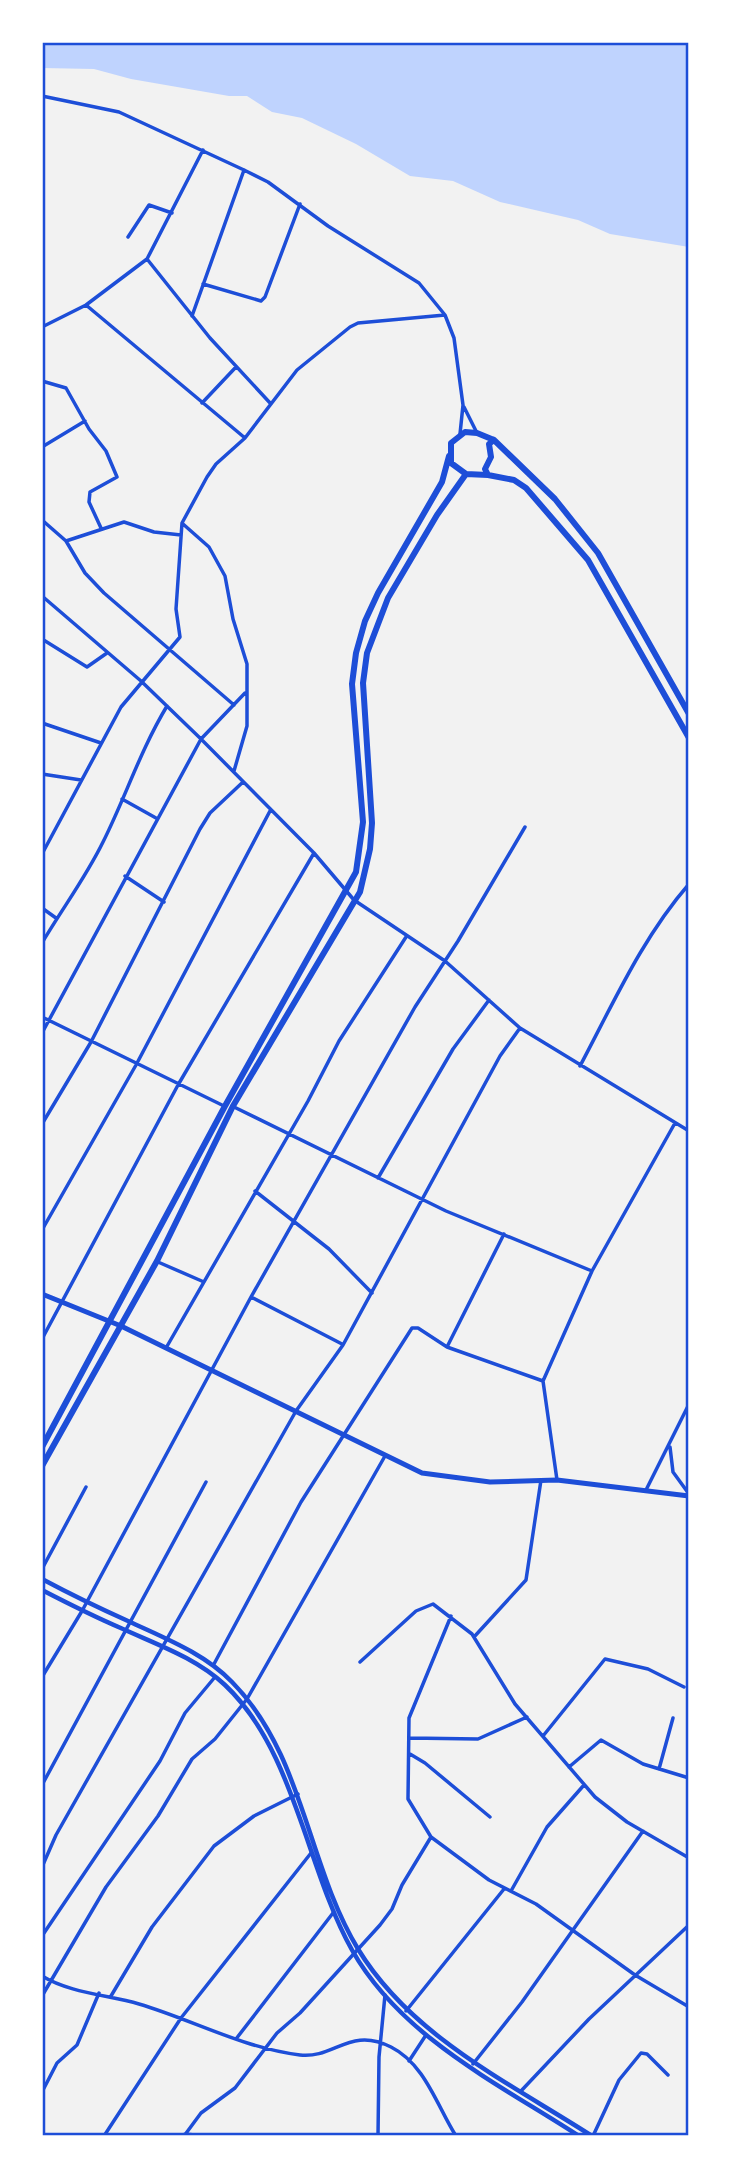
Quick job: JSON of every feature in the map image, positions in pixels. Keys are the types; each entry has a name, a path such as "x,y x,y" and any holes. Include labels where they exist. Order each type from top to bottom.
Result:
{"main road":[{"path":"42,1447 225,1106 356,872 362,821 352,684 356,653 365,621 378,593 442,482 451,443 460,434 477,433 494,440 555,499 598,552 689,714"},
{"path":"488,475 485,469 491,457 489,444 494,440"},
{"path":"449,456 454,468 466,474 514,480 526,488 588,560 689,738"},
{"path":"42,1466 157,1261 233,1106 354,900 365,874 372,823 363,683 366,653 388,598 466,474"},
{"path":"42,1294 121,1325 422,1473 490,1482 557,1480 645,1493 689,1495"}],"street":[{"path":"42,96 119,112 268,181 328,226 419,282 445,315 458,357 463,405 460,434"},
{"path":"42,327 86,305 147,259 203,150"},
{"path":"191,316 244,170"},
{"path":"203,284 257,302 265,298 300,204"},
{"path":"128,237 149,205 172,213"},
{"path":"147,259 191,316 271,404"},
{"path":"86,305 245,438"},
{"path":"42,854 121,706 180,634 176,609 182,523 213,468 245,438 297,370 358,323 445,315"},
{"path":"202,404 236,367"},
{"path":"42,380 66,388 106,451 117,477 90,492 89,502 101,528"},
{"path":"463,405 477,433"},
{"path":"42,447 86,421"},
{"path":"42,520 66,541 85,573 104,593 234,705"},
{"path":"66,541 124,522 154,532 181,535"},
{"path":"182,523 209,547 225,576 233,619 247,664 247,726 234,771"},
{"path":"42,596 141,681 234,771 314,853 354,900 445,961 520,1028 689,1131"},
{"path":"42,639 87,667 107,653"},
{"path":"42,1033 201,739 245,693"},
{"path":"42,943 91,866 145,743 166,706"},
{"path":"42,723 101,743"},
{"path":"42,774 82,780"},
{"path":"42,1124 92,1042 164,902 170,883 206,818 243,782"},
{"path":"122,799 156,818"},
{"path":"42,1230 136,1065 271,810"},
{"path":"42,1677 82,1611 251,1297 415,1007 525,827"},
{"path":"42,1339 178,1085 314,853"},
{"path":"125,876 164,902"},
{"path":"580,1066 644,945 666,910 689,884"},
{"path":"42,908 57,918"},
{"path":"166,1348 288,1136 339,1041 406,937"},
{"path":"378,1178 453,1049 489,1000"},
{"path":"42,1017 136,1065 225,1106 233,1106 288,1136 423,1200 592,1271"},
{"path":"42,1867 56,1835 296,1411 343,1345 500,1056 520,1028"},
{"path":"557,1480 543,1381 592,1271 675,1123"},
{"path":"255,1191 329,1249 372,1293"},
{"path":"447,1347 504,1234"},
{"path":"157,1261 204,1282"},
{"path":"251,1297 343,1345"},
{"path":"214,1664 301,1502 412,1328 418,1328 447,1347 543,1381"},
{"path":"645,1493 689,1404"},
{"path":"670,1444 673,1472 689,1495"},
{"path":"42,1996 67,1958 106,1888 158,1816 192,1759 215,1739 247,1699 385,1457"},
{"path":"474,1637 526,1580 541,1480"},
{"path":"42,1785 206,1482"},
{"path":"42,1569 86,1488"},
{"path":"42,1579 214,1664 247,1699 268,1731 298,1794 355,1950"},
{"path":"42,1590 82,1611 164,1646 215,1676 242,1704 261,1734 290,1797 333,1913 386,1994 426,2035 592,2136 619,2080 641,2053 648,2054 668,2075"},
{"path":"360,1662 423,1607 433,1604 474,1637 507,1693 584,1785 611,1810 689,1857"},
{"path":"451,1616 409,1718 408,1799 431,1837 505,1889 536,1904 635,1975 689,2007"},
{"path":"543,1737 605,1659 642,1666 684,1687"},
{"path":"42,1937 160,1761 185,1713 215,1676"},
{"path":"409,1738 478,1739 527,1717"},
{"path":"659,1769 673,1718"},
{"path":"569,1768 598,1740 659,1769 689,1778"},
{"path":"410,1754 425,1763 490,1817"},
{"path":"511,1891 547,1827 584,1785"},
{"path":"111,1997 152,1927 214,1846 254,1816 298,1794"},
{"path":"474,2064 643,1831"},
{"path":"184,2135 201,2113 235,2088 268,2049 277,2033 309,2003 392,1909 402,1885 431,1837"},
{"path":"104,2136 181,2018 311,1853"},
{"path":"405,2013 505,1889"},
{"path":"236,2039 333,1913"},
{"path":"519,2093 635,1975 689,1925"},
{"path":"42,1976 50,1981 181,2018 268,2049 313,2056 352,2039 391,2047 409,2061 426,2082 456,2136"},
{"path":"42,2092 57,2063 77,2045 99,1993"},
{"path":"378,2136 380,2043 386,1994"},
{"path":"405,2013 474,2064"},
{"path":"409,2061 426,2035"},
{"path":"519,2093 579,2136"},
{"path":"184,2135 205,2136"}],"water":[{"path":"42,42 689,42 689,247 610,234 578,220 500,202 453,181 410,176 356,144 302,118 272,112 247,96 229,96 131,79 94,69 42,68"}]}
